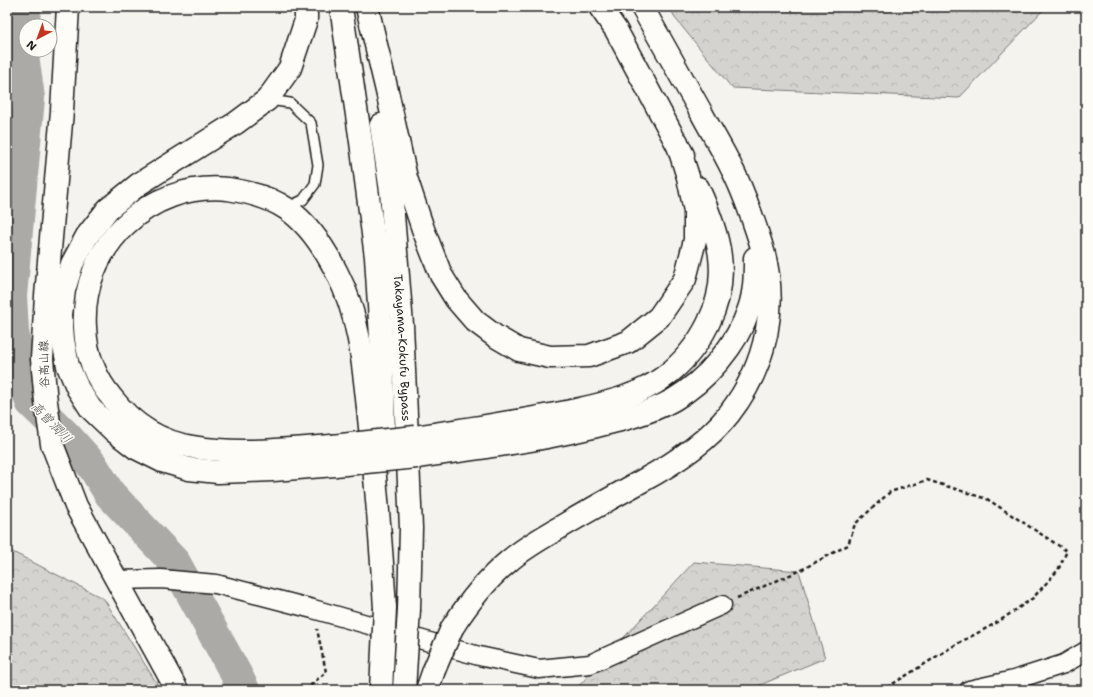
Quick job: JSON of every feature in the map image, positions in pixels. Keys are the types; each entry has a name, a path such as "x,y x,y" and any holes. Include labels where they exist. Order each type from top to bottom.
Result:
{"main road":[{"name":"谷高山線","path":"68,7 62,111 42,359 52,444 76,506 115,580 177,690"},
{"path":"306,7 306,20 290,68 267,100 236,123 139,184 108,209 87,236 72,264 64,290 61,315 63,340 68,366 78,389 92,409 114,431 136,448 162,461 189,469 218,472 273,470 334,455 416,447 510,444 612,423 646,412 673,399 699,381 722,358 739,333 750,308 755,281 755,253 752,217"},
{"name":"Takayama-Kokufu Bypass","path":"341,7 376,257 382,353 386,486 385,608 381,690"},
{"name":"Takayama-Kokufu Bypass","path":"363,7 391,191 402,325 412,528 404,690"},
{"path":"368,7 388,91 406,178 423,229 441,275 456,299 475,321 495,336 519,350 550,357 588,356 628,342 659,318 685,279 695,240 695,211 688,177 677,142"},
{"path":"416,447 512,422 605,403 638,392 663,378 685,360 701,338 713,315 720,292 722,266 719,242 708,210 677,142 616,30 600,7"},
{"path":"430,680 452,628 472,599 509,560 537,540 648,478 677,460 704,439 727,416 746,389 760,360 768,331 770,303 768,272 762,245 732,170 642,7"},
{"path":"334,455 223,450 192,447 166,439 142,428 123,412 106,391 92,367 86,340 84,312 88,284 100,257 116,234 135,215 160,200 187,191 213,188 243,191 266,198 286,208 308,227 324,250 338,275 350,303 358,336 364,373 376,484 385,608"}],"street":[{"path":"115,580 160,580 216,584 312,609 479,656 539,669 590,664 722,605"},
{"path":"969,690 1014,680 1064,664 1086,651"}],"lane":[{"path":"267,100 290,103 311,123 318,165 315,184 303,200 286,208"}],"path":[{"path":"722,605 848,546 854,524 890,492 927,480 986,498 1067,551 1058,570 1032,598 998,622 955,645 883,690"},
{"path":"305,690 326,672 312,609"}],"green space":[{"path":"670,7 1046,7 959,98 732,88 675,18"},
{"path":"7,549 104,599 161,690 7,690"},
{"path":"694,562 799,571 825,658 748,690 575,690"}],"waterway":[{"name":"高曽潤川","path":"26,7 20,34 29,98 11,296 13,331 20,371 31,402 66,436 92,465 110,494 175,563 244,690"}]}
